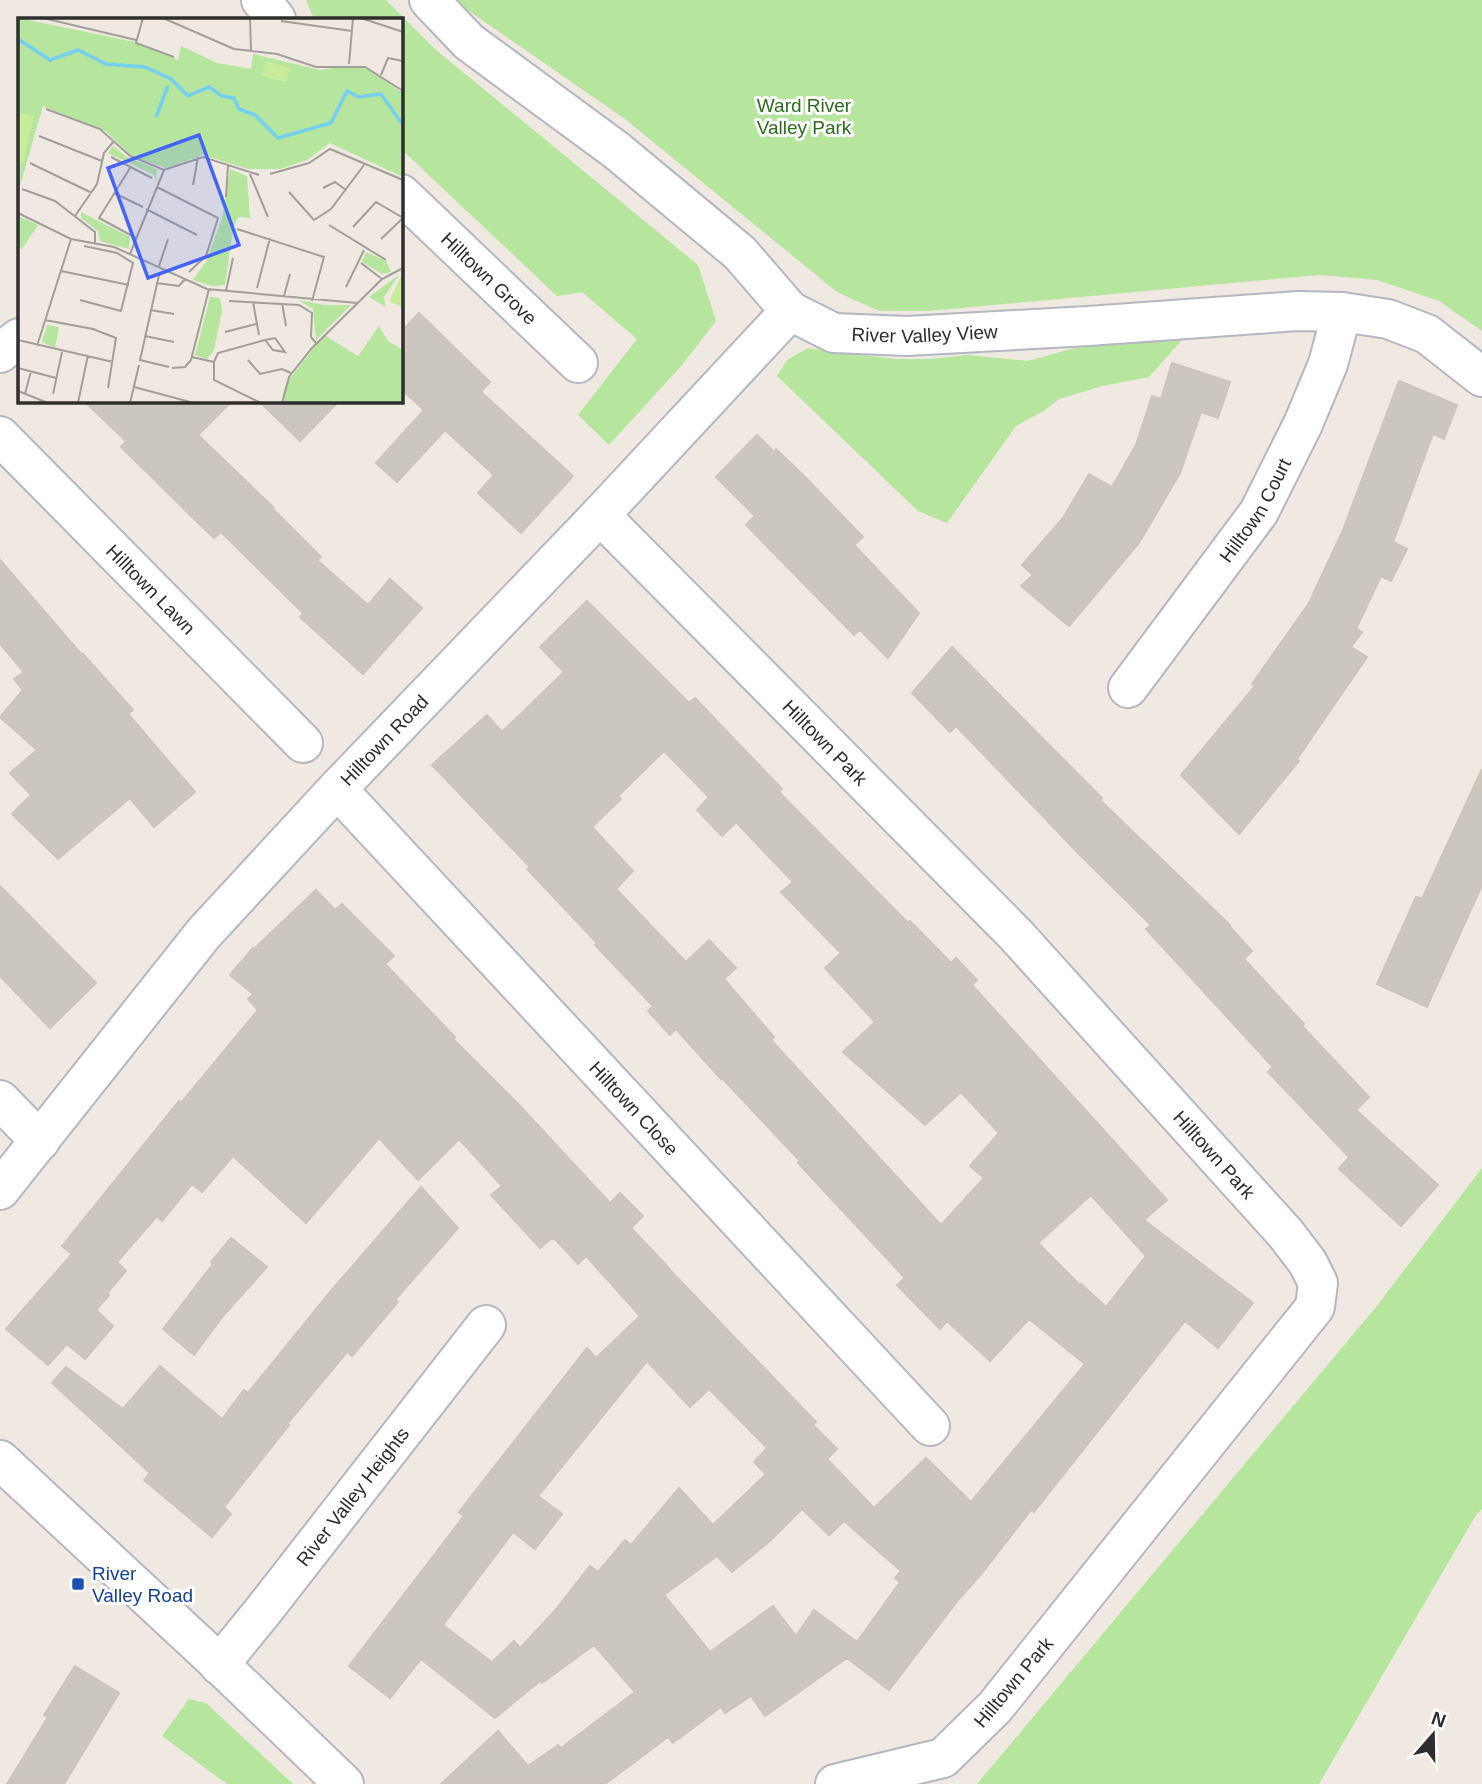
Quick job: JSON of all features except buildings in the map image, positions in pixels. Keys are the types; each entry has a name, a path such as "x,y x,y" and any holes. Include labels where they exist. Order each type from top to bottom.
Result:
{"street":[{"path":"261,0 275,18"},
{"name":"River Valley View","path":"429,0 469,42 616,150 740,253 790,310 834,332 907,336 1298,311 1342,312 1388,318 1427,334 1482,377"},
{"name":"Hilltown Grove","path":"402,195 578,363"},
{"name":"Hilltown Road","path":"0,1189 204,933 790,310"},
{"name":"Hilltown Court","path":"1128,688 1259,513 1303,424 1328,365 1342,312"},
{"path":"0,353 18,339"},
{"name":"Hilltown Lawn","path":"0,436 303,743"},
{"name":"Hilltown Park","path":"600,515 1016,935 1286,1234 1308,1263 1318,1283 1315,1307 995,1707 943,1758 835,1784"},
{"name":"Hilltown Close","path":"337,789 930,1426"},
{"path":"0,1100 40,1141"},
{"name":"River Valley Heights","path":"219,1665 486,1325"},
{"path":"0,1460 344,1784"}],"green space":[{"path":"306,0 386,0 436,50 698,265 716,321 682,365 609,445 578,415 637,339 582,292 557,296 402,150 402,18 314,18"},
{"name":"Ward River Valley Park","path":"453,0 1482,0 1482,331 1439,301 1377,280 1319,275 928,311 879,311 837,292 625,119"},
{"path":"1183,339 1149,377 1102,386 1059,399 1016,426 947,523 918,511 777,376 787,360 808,348 896,359 968,355 1028,361 1092,343"},
{"path":"1482,1168 1482,1509 1476,1515 1319,1784 977,1784 1376,1307"},
{"path":"189,1699 206,1703 293,1784 227,1784 162,1736"}],"place":[{"name":"River Valley Road","path":"78,1584"}]}
